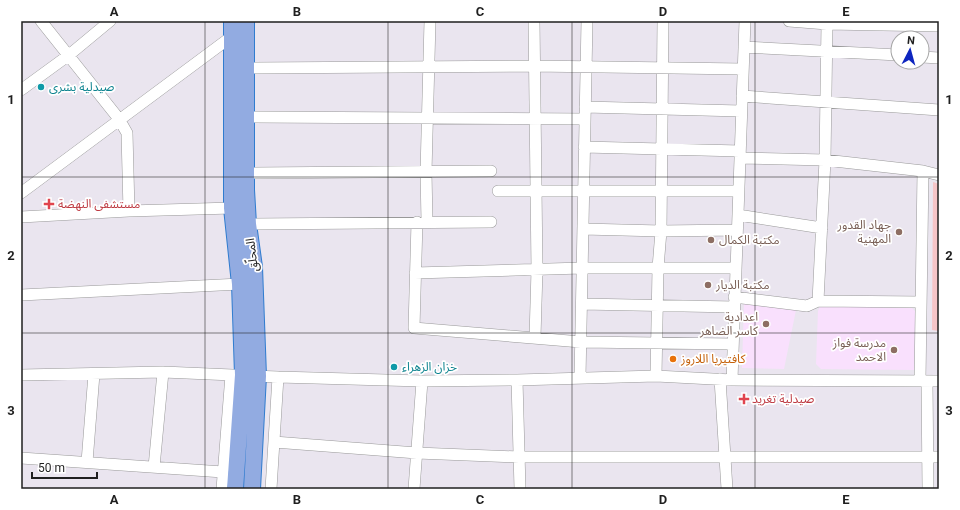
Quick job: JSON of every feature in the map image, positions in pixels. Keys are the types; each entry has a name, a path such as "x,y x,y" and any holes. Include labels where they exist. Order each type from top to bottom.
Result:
{"highway":[{"name":"المحلّق","path":"235,489 254,267 248,224 246,172 246,21"},
{"name":"المحلّق","path":"231,29 232,208 240,284 244,375 252,489"}],"street":[{"path":"41,21 119,119 128,133 129,211"},
{"path":"21,90 69,55 110,21"},
{"path":"430,21 426,172 422,222 415,273 414,328 581,342 733,344"},
{"path":"534,21 533,66 537,270 535,337"},
{"path":"580,378 587,21"},
{"path":"656,376 658,268 661,231 660,192 662,149 663,21"},
{"path":"732,380 745,21"},
{"path":"789,21 827,24 934,24"},
{"path":"818,301 825,160 827,24"},
{"path":"21,193 119,119 231,29"},
{"path":"744,47 890,55"},
{"path":"246,68 587,66 743,70"},
{"path":"742,96 939,110"},
{"path":"586,107 741,111"},
{"path":"246,117 585,119"},
{"path":"584,147 662,149 825,160 923,171 939,175"},
{"path":"246,172 490,171"},
{"path":"923,171 921,302 928,489"},
{"path":"498,190 536,189 660,192 738,191"},
{"path":"21,217 129,211 232,208"},
{"path":"738,215 822,228"},
{"path":"248,224 491,222"},
{"path":"583,230 737,230"},
{"path":"415,273 582,268 736,268"},
{"path":"21,295 240,284"},
{"path":"582,304 658,306 734,302 807,306 818,301 921,302"},
{"path":"154,467 163,372"},
{"path":"21,375 163,372 244,375 278,378 422,380 517,380 656,376 732,380 939,381"},
{"path":"86,462 94,374"},
{"path":"222,489 223,472 244,375"},
{"path":"271,489 278,378"},
{"path":"720,379 727,489"},
{"path":"414,489 422,380"},
{"path":"517,380 520,489"},
{"path":"274,442 417,453 519,457 939,457"},
{"path":"21,458 223,472"}],"shaded area":[{"path":"933,182 939,184 939,331 932,330"},
{"path":"744,302 796,310 784,369 742,368"},
{"path":"820,306 912,308 915,311 914,370 821,369 816,364 818,311"}],"place":[{"name":"صيدلية بشرى","path":"41,87"},
{"name":"مستشفى النهضة","path":"49,204"},
{"name":"جهاد القدور المهنية","path":"899,232"},
{"name":"مكتبة الكمال","path":"711,240"},
{"name":"مكتبة الديار","path":"708,285"},
{"name":"اعدادية كاسر الضاهر","path":"766,324"},
{"name":"مدرسة فواز الاحمد","path":"894,350"},
{"name":"كافتيريا اللاروز","path":"673,359"},
{"name":"خزان الزهراء","path":"394,367"},
{"name":"صيدلية تغريد","path":"744,399"}]}
